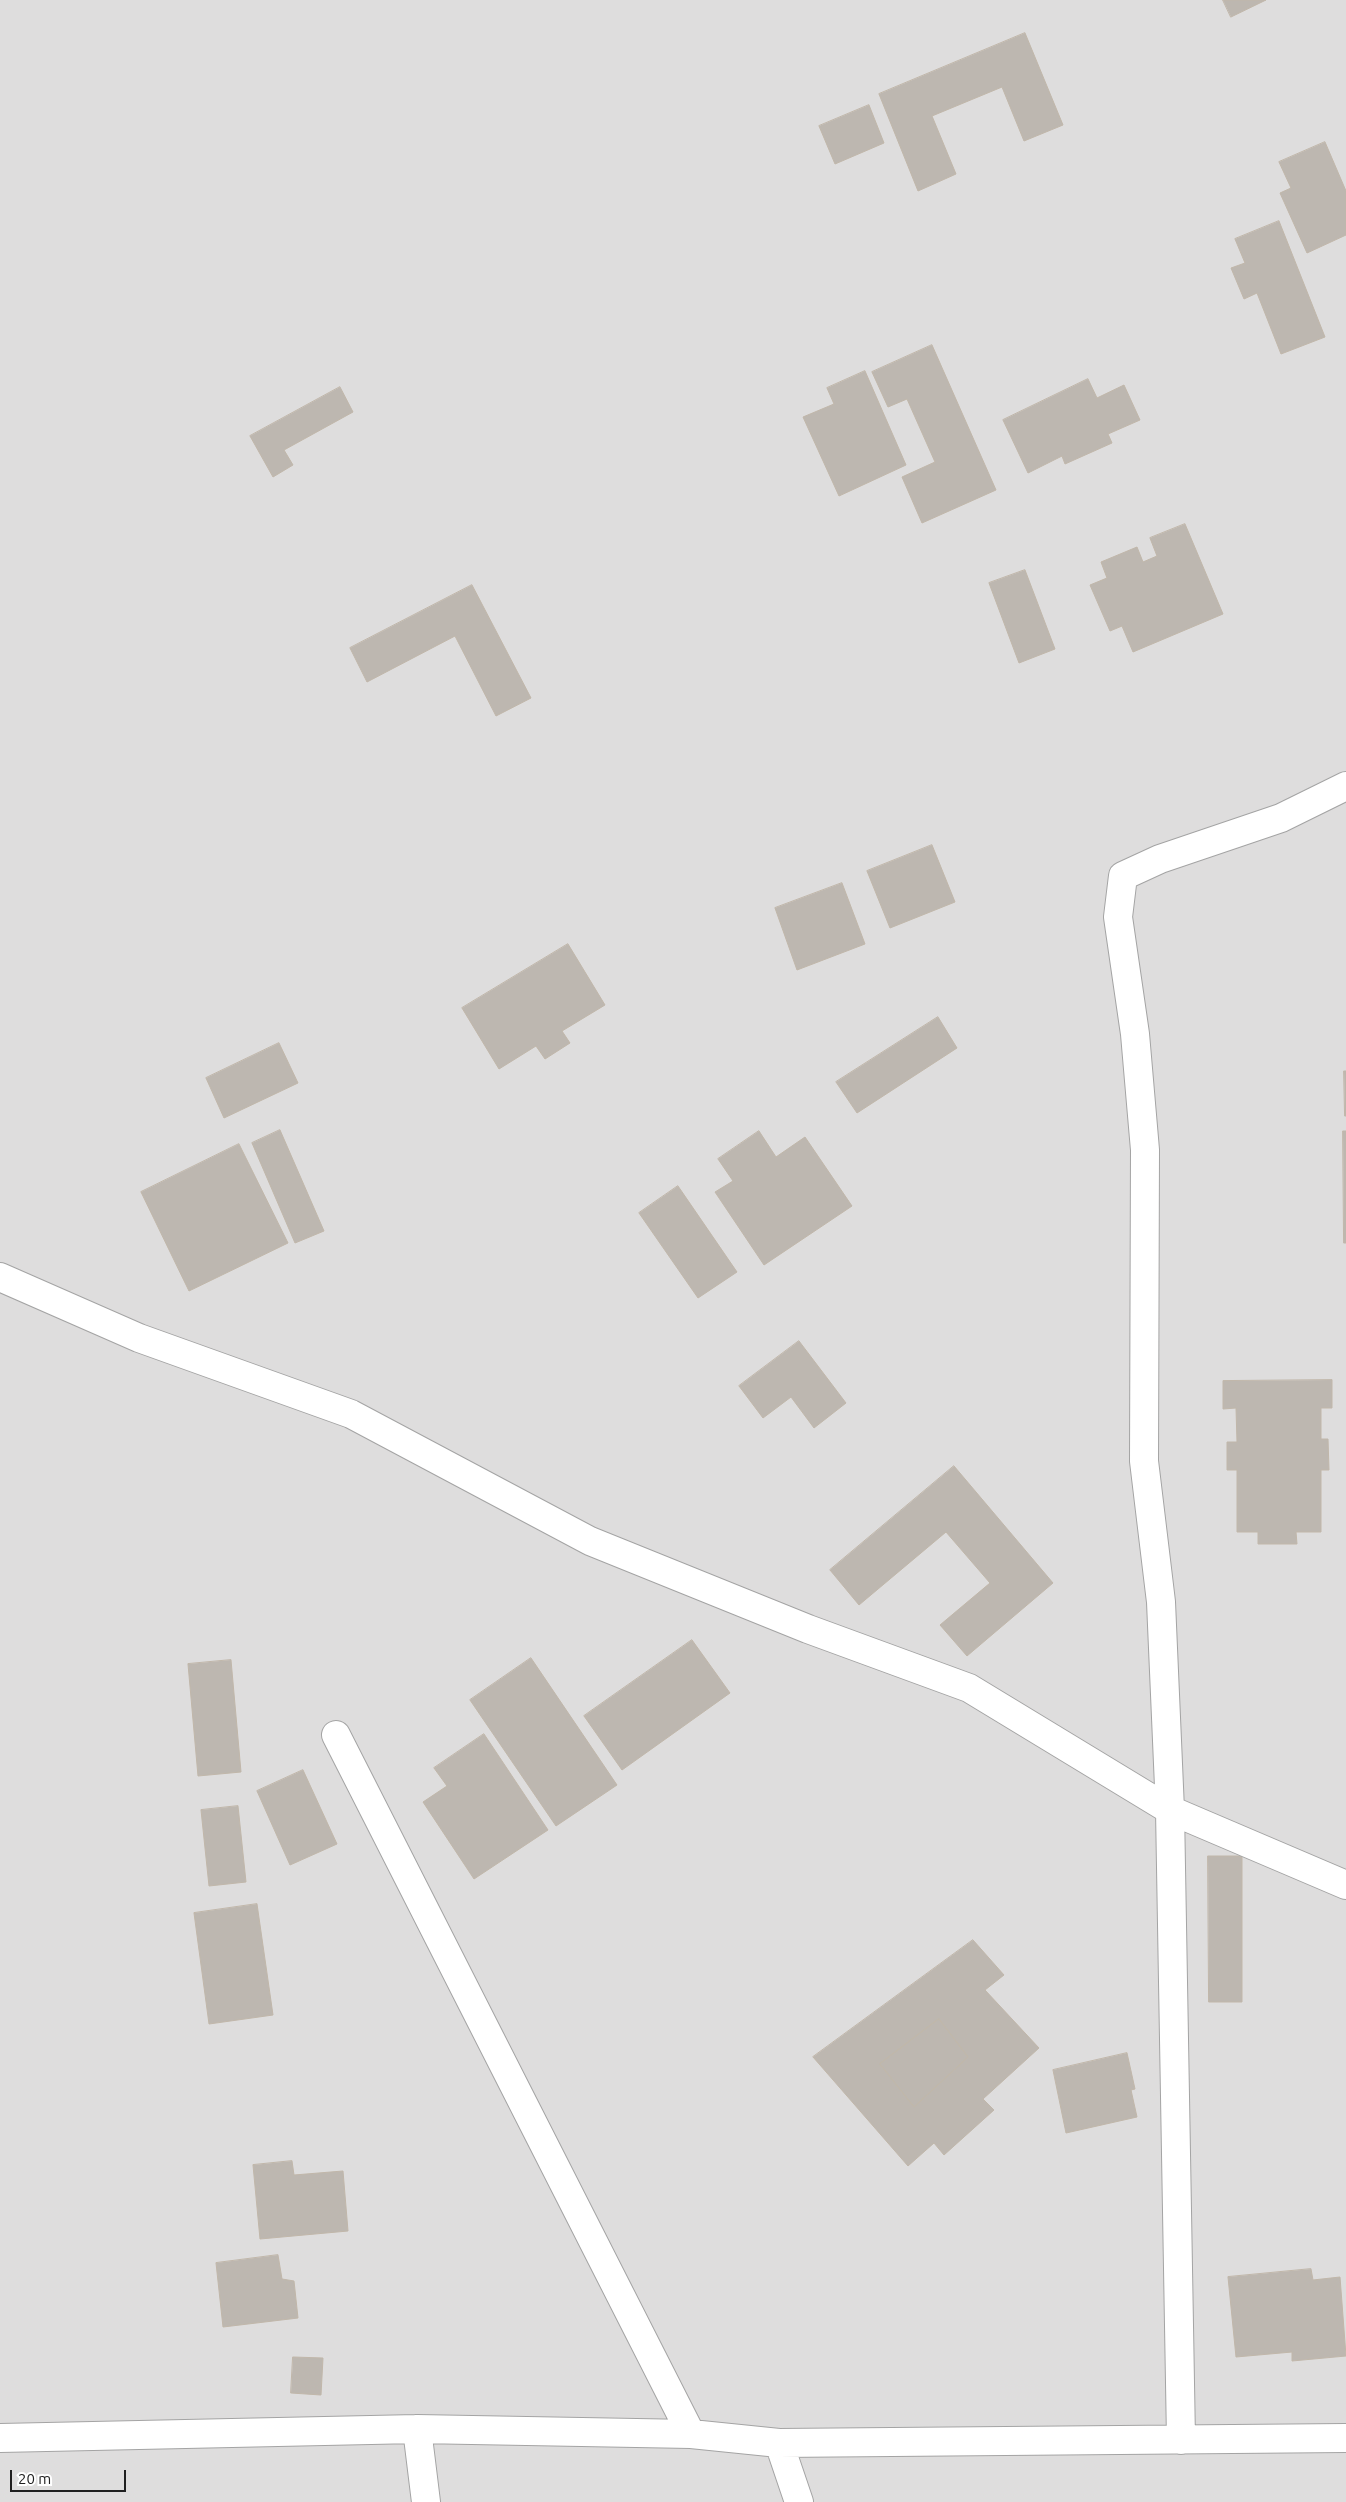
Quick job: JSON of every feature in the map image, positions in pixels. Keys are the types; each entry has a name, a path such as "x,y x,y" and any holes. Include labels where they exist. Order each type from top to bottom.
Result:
{"street":[{"path":"1181,2440 1170,1810 1161,1602 1144,1461 1145,1150 1135,1034 1118,917 1123,876 1160,859 1281,818 1346,786"},
{"path":"0,1277 139,1338 351,1414 590,1541 808,1629 969,1688 1170,1810 1346,1885"},
{"path":"336,1735 691,2434"},
{"path":"417,2429 426,2502"},
{"path":"0,2438 417,2429 691,2434 779,2443 1346,2438"},
{"path":"779,2443 799,2502"}],"shaded area":[{"path":"0,0 1346,0 1346,2502 0,2502"}],"building":[{"path":"1223,0 1266,0 1231,17"},
{"path":"1025,33 1063,125 1024,141 1002,87 932,116 956,174 918,191 879,94"},
{"path":"869,105 884,143 835,164 819,126"},
{"path":"1325,142 1346,191 1346,235 1307,253 1280,193 1291,188 1279,162"},
{"path":"1279,221 1325,337 1281,354 1257,293 1244,299 1231,268 1245,263 1235,239"},
{"path":"932,345 996,490 922,523 902,477 935,462 907,399 888,407 872,372"},
{"path":"865,371 906,465 839,496 803,417 834,404 827,388"},
{"path":"1088,379 1097,398 1124,385 1140,420 1108,434 1112,443 1065,464 1062,456 1028,473 1003,420"},
{"path":"340,387 353,412 284,450 293,465 273,477 250,436"},
{"path":"1185,524 1223,614 1133,652 1122,626 1110,631 1090,585 1107,578 1101,562 1137,547 1143,562 1157,556 1150,538"},
{"path":"1025,570 1055,649 1019,663 989,583"},
{"path":"472,585 531,698 496,716 455,636 367,682 350,648"},
{"path":"932,845 955,902 890,928 867,871"},
{"path":"842,883 865,944 797,970 775,908"},
{"path":"568,944 605,1005 562,1031 570,1043 545,1059 536,1046 499,1069 462,1008"},
{"path":"938,1017 957,1048 857,1113 836,1082"},
{"path":"279,1043 298,1083 224,1118 206,1078"},
{"path":"1344,1071 1346,1071 1346,1116 1345,1116"},
{"path":"280,1130 324,1231 295,1243 252,1143"},
{"path":"759,1131 776,1157 805,1137 852,1206 764,1265 715,1192 733,1181 718,1159"},
{"path":"1343,1131 1346,1131 1346,1243 1344,1243"},
{"path":"239,1144 288,1243 189,1291 141,1192"},
{"path":"678,1186 737,1272 698,1298 639,1213"},
{"path":"799,1341 846,1403 814,1428 791,1397 763,1418 739,1386"},
{"path":"1332,1380 1332,1408 1321,1408 1321,1439 1328,1439 1329,1470 1321,1470 1321,1532 1296,1532 1297,1544 1258,1544 1258,1532 1237,1532 1237,1470 1227,1470 1227,1442 1237,1442 1236,1408 1223,1409 1223,1381"},
{"path":"954,1466 1053,1583 967,1656 940,1625 990,1583 946,1532 859,1605 830,1570"},
{"path":"692,1640 730,1693 622,1770 584,1716"},
{"path":"531,1658 617,1785 556,1826 470,1700"},
{"path":"231,1660 241,1772 198,1776 188,1664"},
{"path":"484,1734 548,1830 474,1879 423,1802 447,1786 434,1768"},
{"path":"303,1770 337,1844 290,1865 257,1791"},
{"path":"238,1806 246,1882 209,1886 201,1810"},
{"path":"1208,1856 1242,1856 1242,2002 1209,2002"},
{"path":"257,1904 273,2015 209,2024 194,1913"},
{"path":"973,1940 1004,1975 985,1990 1039,2048 983,2099 994,2110 944,2155 934,2143 908,2166 813,2057","holes":["939,2019 968,2057 914,2107 880,2064"]},
{"path":"939,2019 968,2057 914,2107 880,2064"},
{"path":"1127,2053 1135,2089 1131,2090 1137,2117 1066,2133 1053,2070"},
{"path":"292,2161 294,2175 343,2171 348,2231 260,2239 253,2165"},
{"path":"278,2255 282,2279 294,2281 298,2318 223,2327 216,2263"},
{"path":"1311,2269 1313,2280 1340,2277 1346,2356 1292,2361 1292,2352 1236,2357 1228,2277"},
{"path":"293,2357 323,2358 321,2395 291,2393"}]}
